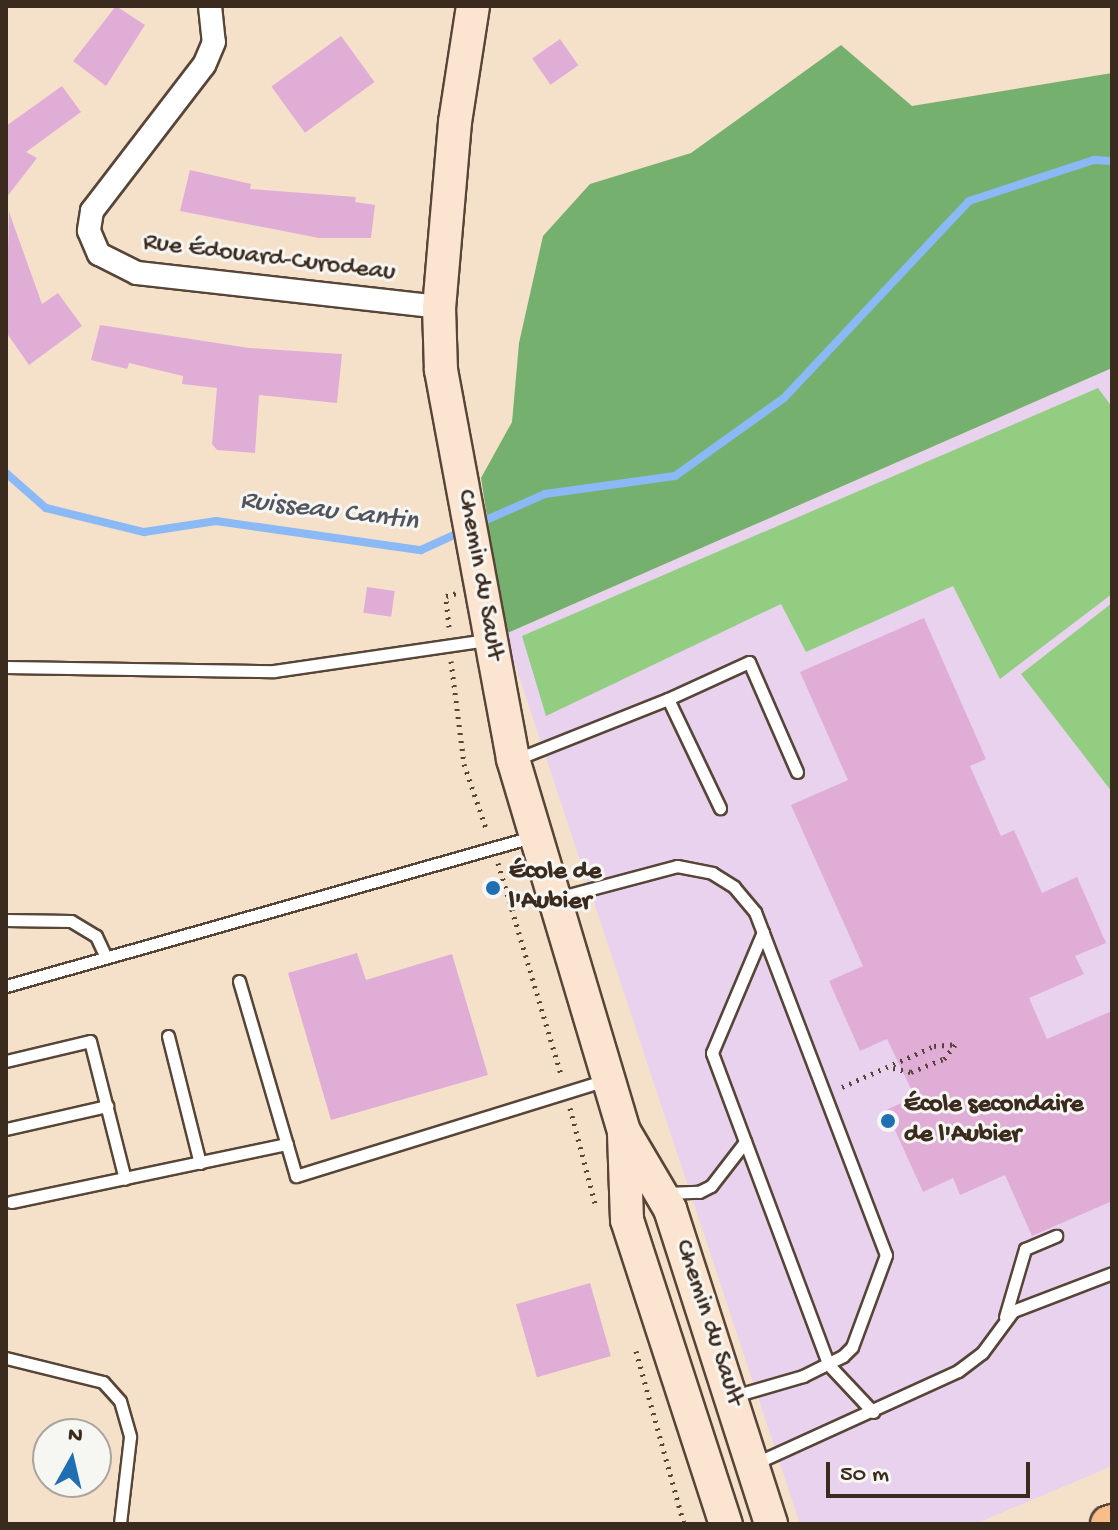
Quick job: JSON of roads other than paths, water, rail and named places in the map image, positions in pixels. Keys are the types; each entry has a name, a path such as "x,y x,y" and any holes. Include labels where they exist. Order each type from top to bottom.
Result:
{"street":[{"name":"Rue Édouard-Curodeau","path":"210,6 214,42 204,65 92,211 89,231 99,254 137,273 439,307"},
{"name":"Chemin du Sault","path":"473,6 455,122 439,307 441,370 513,759 624,1131 627,1220 726,1524"},
{"name":"Chemin du Sault","path":"624,1131 662,1193 733,1397 771,1524"}],"lane":[{"path":"6,667 274,671 491,639"},
{"path":"513,759 668,699 749,662 797,772"},
{"path":"668,699 720,808"},
{"path":"6,986 536,836"},
{"path":"555,899 677,866 692,867 734,887 755,912 886,1255 852,1347 828,1364 733,1397"},
{"path":"6,920 71,921 96,936 106,957"},
{"path":"763,932 712,1053 828,1364 873,1412"},
{"path":"239,981 296,1176 609,1079"},
{"path":"168,1036 200,1163"},
{"path":"6,1061 90,1041 125,1179"},
{"path":"6,1129 107,1106"},
{"path":"626,1192 699,1192 711,1186 745,1142"},
{"path":"11,1202 287,1144"},
{"path":"753,1463 873,1412 972,1362 1005,1317 1025,1249 1056,1236"},
{"path":"1005,1317 1112,1273"},
{"path":"6,1358 103,1382 120,1401 130,1437 120,1524"}],"waterway":[{"name":"Ruisseau Cantin","path":"477,524 545,494 675,476 784,398 969,201 1094,160 1112,161"},
{"name":"Ruisseau Cantin","path":"6,473 46,508 144,532 216,521 421,550 465,530"}],"place":[{"name":"École de l'Aubier","path":"493,888"},
{"name":"École secondaire de l'Aubier","path":"888,1121"}]}
